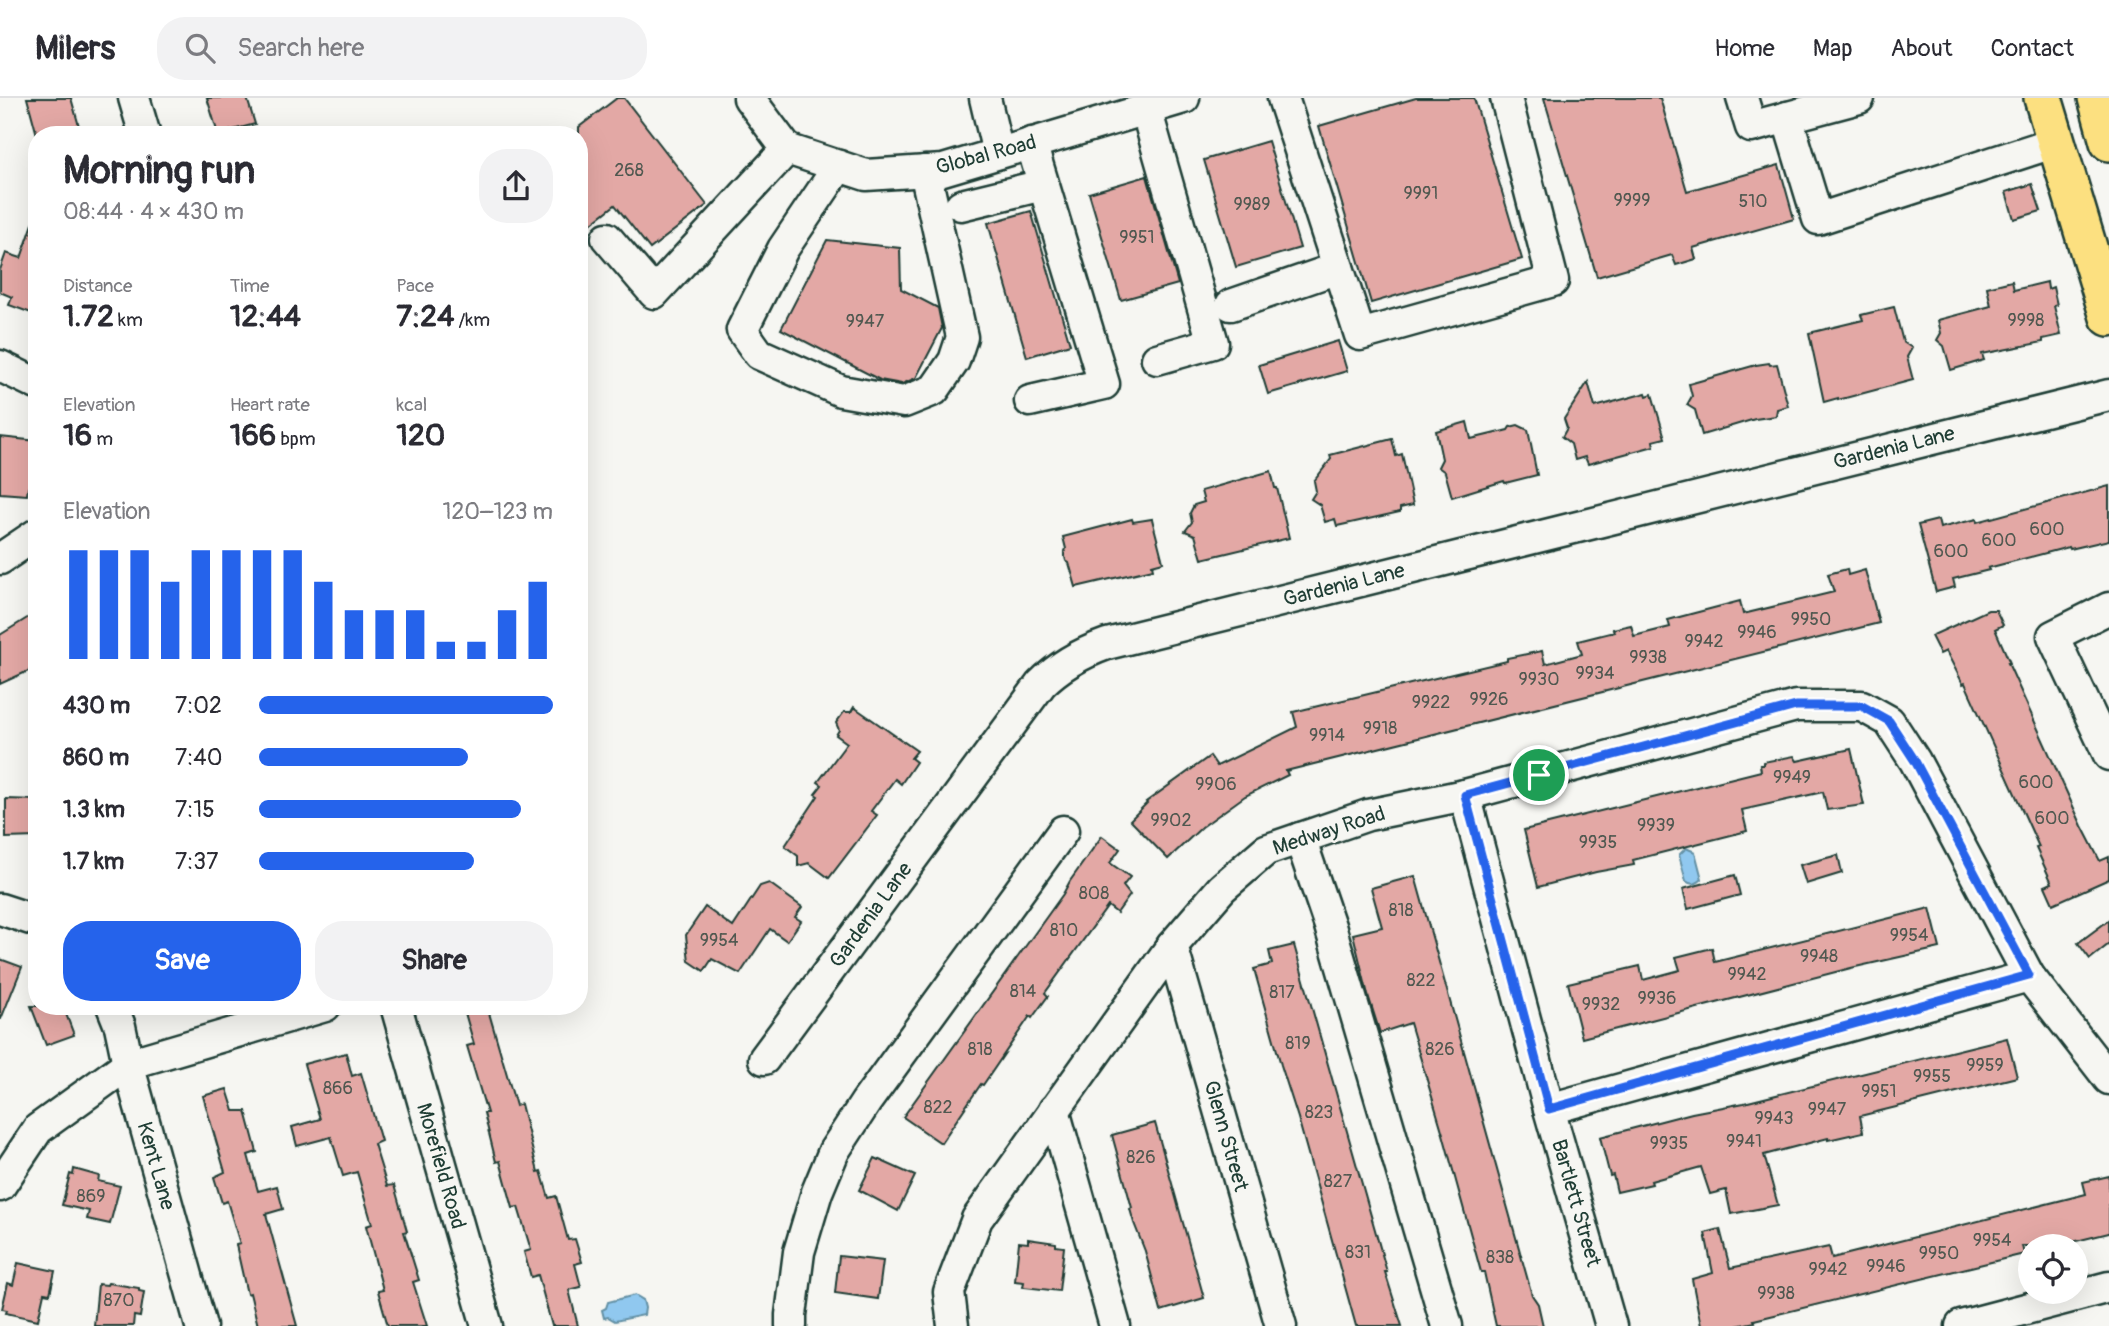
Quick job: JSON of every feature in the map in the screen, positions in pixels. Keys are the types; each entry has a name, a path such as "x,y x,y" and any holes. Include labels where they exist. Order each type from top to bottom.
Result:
{"main road":[{"path":"2043,98 2109,317"},
{"path":"2097,98 2109,142"}],"street":[{"path":"134,98 142,126"},
{"path":"607,237 654,293 786,149 749,98"},
{"path":"985,98 998,153"},
{"name":"Global Road","path":"786,149 866,175 943,170 1184,98"},
{"path":"1283,98 1360,335 1553,281 1506,98"},
{"path":"1742,98 1751,127 1859,98"},
{"path":"1146,109 1213,344 1157,359"},
{"path":"1787,117 1818,219 2056,142"},
{"path":"1030,401 1104,384 1031,144"},
{"path":"839,166 783,249 742,330 759,354 841,391 904,402 934,390 954,361 962,337 926,171"},
{"path":"961,205 1043,185"},
{"path":"1231,305 1338,268"},
{"path":"0,366 28,380"},
{"name":"Gardenia Lane","path":"764,1059 1041,684 1054,672 1090,650 2109,395"},
{"path":"0,559 28,540"},
{"path":"2109,608 2053,636 2109,755"},
{"name":"Medway Road","path":"953,1326 949,1292 977,1219 1172,946 1222,888 1266,850 1368,815 1465,795 1796,706 1862,706 1889,721 1915,761 2029,975"},
{"name":"Bartlett Street","path":"1465,795 1549,1109 1611,1326"},
{"path":"792,1326 799,1252 817,1192 834,1151 866,1102 1063,831"},
{"path":"1300,838 1330,926 1447,1326"},
{"path":"0,909 28,918"},
{"name":"Glenn Street","path":"1172,946 1280,1326"},
{"path":"1549,1109 2029,975 2109,1079"},
{"name":"Kent Lane","path":"116,1015 201,1326"},
{"path":"0,1186 38,1129 128,1064 294,1015"},
{"name":"Morefield Road","path":"399,1015 487,1326"},
{"path":"1054,1110 1115,1326"},
{"path":"1961,1326 2109,1287"}],"water":[{"path":"1686,848 1695,852 1702,879 1694,884 1686,881 1679,855"},
{"path":"635,1295 643,1300 644,1315 615,1321 604,1318 602,1310 608,1302"}],"building":[{"path":"27,98 71,98 79,126 35,126"},
{"path":"207,98 247,98 255,124 216,126"},
{"path":"617,98 624,98 707,205 650,249 615,205 588,226 588,126 580,126"},
{"path":"1416,98 1474,98 1522,259 1371,303 1319,126"},
{"path":"1544,98 1660,98 1687,191 1779,165 1794,219 1693,248 1696,259 1676,265 1672,255 1597,277"},
{"path":"1268,141 1300,248 1236,267 1204,160"},
{"path":"1147,176 1178,284 1121,300 1089,193"},
{"path":"2032,184 2041,211 2014,219 2006,192"},
{"path":"1031,211 1070,344 1027,357 988,223"},
{"path":"28,238 28,312 9,305 12,297 0,292 0,270 6,253 21,258"},
{"path":"827,240 900,248 901,289 938,308 942,328 916,378 902,384 880,380 781,329"},
{"path":"2012,281 2014,290 2047,282 2048,289 2053,287 2057,305 2054,306 2061,335 2043,339 2043,342 1982,354 1984,360 1951,370 1944,346 1937,340 1941,333 1938,320 1991,306 1987,287"},
{"path":"1894,307 1903,342 1912,348 1907,357 1913,380 1824,402 1809,333 1863,320 1861,315"},
{"path":"1338,341 1347,371 1268,394 1259,365"},
{"path":"1769,363 1777,364 1788,406 1777,409 1776,416 1755,419 1702,435 1695,410 1687,405 1692,396 1689,384"},
{"path":"1588,382 1595,407 1646,393 1647,396 1652,394 1665,438 1653,441 1654,446 1588,464 1585,457 1575,460 1571,444 1562,437 1567,428 1564,419"},
{"path":"1467,422 1471,439 1518,425 1528,430 1537,475 1505,483 1504,481 1452,497 1445,472 1438,467 1442,459 1436,431"},
{"path":"0,437 28,440 27,495 0,493"},
{"path":"1392,439 1396,456 1402,454 1413,505 1400,508 1400,512 1337,526 1335,519 1325,522 1320,505 1311,499 1316,491 1314,481 1331,459 1330,455"},
{"path":"1271,471 1289,538 1202,559 1195,535 1185,531 1192,522 1190,513 1194,505 1204,502 1201,491"},
{"path":"2109,486 2109,540 2070,549 2069,547 1988,568 1989,570 1953,579 1955,587 1936,592 1918,525 1938,520 1940,528 1977,519 1977,522"},
{"path":"1132,519 1133,522 1152,519 1163,562 1152,565 1153,569 1076,587 1066,561 1063,537"},
{"path":"1847,569 1848,575 1865,570 1879,623 1286,771 1288,775 1245,796 1202,827 1168,859 1130,820 1146,802 1210,756 1217,766 1297,727 1293,712 1542,651 1545,664 1582,654 1578,641 1631,625 1634,636 1670,627 1668,620 1740,601 1743,614 1834,592 1828,574"},
{"path":"1988,610 1996,610 2003,625 1995,629 2008,663 2082,826 2100,861 2109,857 2109,879 2053,904 2045,886 2052,883 2036,848 2039,847 1965,683 1963,684 1946,651 1940,654 1931,636"},
{"path":"28,618 28,671 0,684 0,635"},
{"path":"854,707 917,751 911,758 916,762 901,784 895,779 871,811 877,815 829,878 809,863 798,866 798,856 785,846 818,796 815,794 822,785 818,782 847,743 836,735 839,730 836,723 844,712 851,712"},
{"path":"1851,749 1864,805 1827,810 1823,792 1742,810 1747,831 1633,860 1634,865 1538,887 1524,830 1761,771 1760,765 1763,765 1763,762 1794,756 1797,761"},
{"path":"6,799 28,800 28,837 6,838"},
{"path":"1102,836 1120,849 1110,863 1130,877 1123,886 1130,895 1117,913 1108,906 1045,993 1048,996 1032,1018 1030,1016 941,1143 903,1117"},
{"path":"1838,855 1842,873 1806,884 1800,865"},
{"path":"1735,875 1740,895 1688,909 1683,889"},
{"path":"1415,876 1543,1326 1496,1326 1484,1272 1481,1272 1410,1023 1380,1033 1368,995 1353,934 1382,927 1371,888"},
{"path":"769,883 802,907 795,917 801,921 787,941 770,929 740,974 712,959 704,971 689,961 686,935 705,907 733,927 760,886"},
{"path":"1930,908 1940,948 1851,968 1582,1038 1568,983 1640,966 1643,980 1680,970 1676,957 1712,948 1715,962"},
{"path":"2109,920 2109,944 2090,959 2078,943"},
{"path":"1294,945 1402,1326 1356,1326 1281,1065 1254,969 1272,964 1269,951"},
{"path":"0,959 22,967 1,1019 0,1019"},
{"path":"34,1015 66,1015 74,1035 46,1045"},
{"path":"466,1015 490,1015 516,1106 521,1104 538,1172 541,1171 549,1198 556,1196 568,1240 575,1239 582,1262 575,1264 581,1287 569,1290 578,1326 552,1326 538,1275 531,1277 524,1252 531,1250 518,1207 513,1208 500,1161 496,1162 484,1113 487,1113 467,1046 474,1044"},
{"path":"2007,1038 2017,1077 1860,1116 1863,1132 1764,1155 1778,1205 1731,1214 1726,1190 1710,1194 1701,1167 1651,1181 1652,1184 1617,1192 1613,1175 1610,1176 1600,1137"},
{"path":"346,1053 352,1076 361,1073 381,1141 374,1144 387,1186 394,1185 407,1231 404,1232 419,1280 413,1282 427,1326 388,1326 378,1291 383,1290 366,1226 372,1224 357,1172 343,1176 331,1137 297,1146 292,1127 320,1119 304,1064"},
{"path":"227,1089 234,1111 246,1111 257,1152 248,1155 258,1191 277,1186 283,1209 266,1214 297,1326 258,1326 250,1293 247,1294 236,1245 240,1244 227,1201 222,1203 214,1177 225,1172 203,1096"},
{"path":"1155,1123 1204,1298 1161,1311 1145,1251 1130,1209 1132,1208 1112,1135"},
{"path":"875,1158 915,1176 898,1211 859,1190"},
{"path":"74,1169 99,1176 98,1181 120,1186 110,1224 87,1219 89,1211 62,1205 70,1174 73,1175"},
{"path":"2109,1176 2109,1233 2088,1238 2088,1234 2018,1234 2018,1255 1754,1320 1755,1322 1736,1326 1701,1326 1692,1279 1713,1273 1705,1233 1720,1229 1730,1268 1829,1247 1832,1258 2086,1194 2083,1182"},
{"path":"1028,1239 1056,1243 1056,1246 1064,1247 1059,1291 1023,1287 1024,1282 1015,1281 1019,1242 1028,1243"},
{"path":"839,1256 883,1261 878,1299 835,1293"},
{"path":"18,1263 55,1271 50,1294 44,1293 38,1320 6,1313 7,1310 2,1309 8,1283 13,1285"},
{"path":"98,1284 139,1288 139,1291 144,1292 140,1317 134,1316 133,1326 94,1326"}],"route":[{"path":"1796,706 1862,706 1889,721 1915,761 2029,975 1549,1109 1465,795 1539,775 1796,706"}]}
